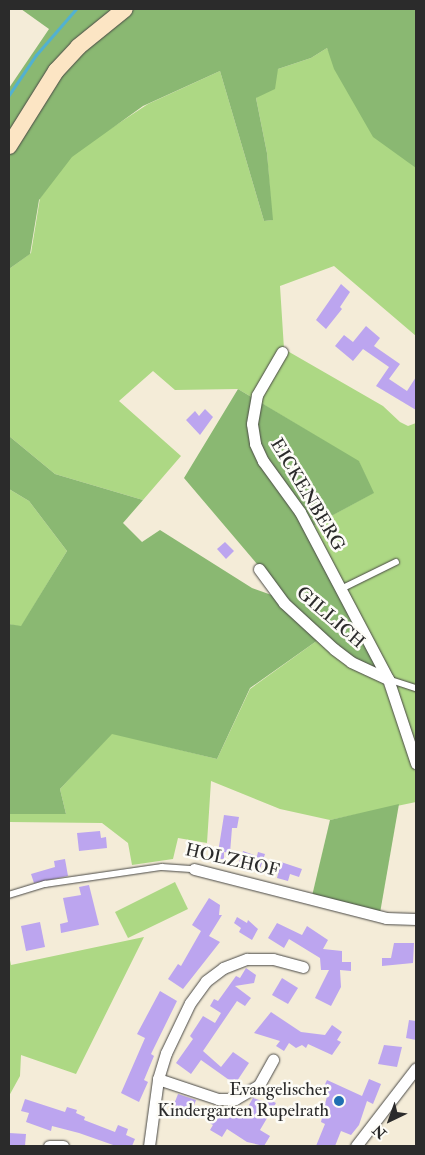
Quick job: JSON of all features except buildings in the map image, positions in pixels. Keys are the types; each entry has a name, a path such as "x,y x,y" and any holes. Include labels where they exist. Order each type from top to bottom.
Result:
{"main road":[{"path":"9,146 61,65 125,9"}],"street":[{"name":"EICKENBERG","path":"282,352 257,395 252,424 255,444 263,460 300,512 388,679 416,763"},
{"name":"GILLICH","path":"259,569 284,603 321,638 352,662 388,679"},
{"name":"HOLZHOF","path":"194,869 386,918 416,919"},
{"path":"150,1146 158,1079 166,1052 186,1010 215,973 232,964 260,958 287,961 303,967"},
{"path":"158,1079 218,1099 236,1099 259,1085 273,1060"},
{"path":"356,1146 416,1068"},
{"path":"49,1146 63,1146"}],"lane":[{"path":"341,589 396,562"},
{"path":"388,679 416,688"},
{"name":"HOLZHOF","path":"9,895 45,884 149,868 173,866 194,869"}],"green space":[{"path":"21,9 416,9 416,168 373,137 334,69 327,48 311,58 278,69 275,89 256,98 267,153 273,220 264,221 220,71 143,106 72,157 39,200 30,254 9,269 9,88 49,29"},
{"path":"327,48 342,81 416,168 416,336 334,266 280,286 284,349 383,406 400,422 408,426 416,423 416,748 311,527 373,493 359,462 238,389 175,390 153,371 119,401 181,456 143,500 55,474 9,436 9,269 31,253 40,198 72,154 148,104 220,71 264,221 272,220 267,153 256,98 278,69 311,58"},
{"path":"238,389 359,461 374,493 311,527 380,672 318,640 250,688 217,759 112,734 60,789 66,814 9,814 9,624 21,626 67,551 29,501 9,489 9,436 55,474 143,500 123,523 142,542 160,530 252,588 280,598 263,571 184,478"},
{"path":"9,489 29,501 67,551 21,627 9,624"},
{"path":"318,640 382,679 416,774 416,802 330,820 280,809 211,781 207,843 178,838 173,859 132,865 128,843 102,823 9,822 9,814 66,814 60,789 112,733 217,759 250,689"},
{"path":"399,804 380,913 312,896 330,820"},
{"path":"175,882 188,909 128,938 115,912"},
{"path":"144,937 76,1074 21,1055 20,1076 9,1096 9,955 11,965"}],"waterway":[{"path":"9,95 36,55 76,9"}],"place":[{"name":"Evangelischer Kindergarten Rupelrath","path":"339,1101"}]}
